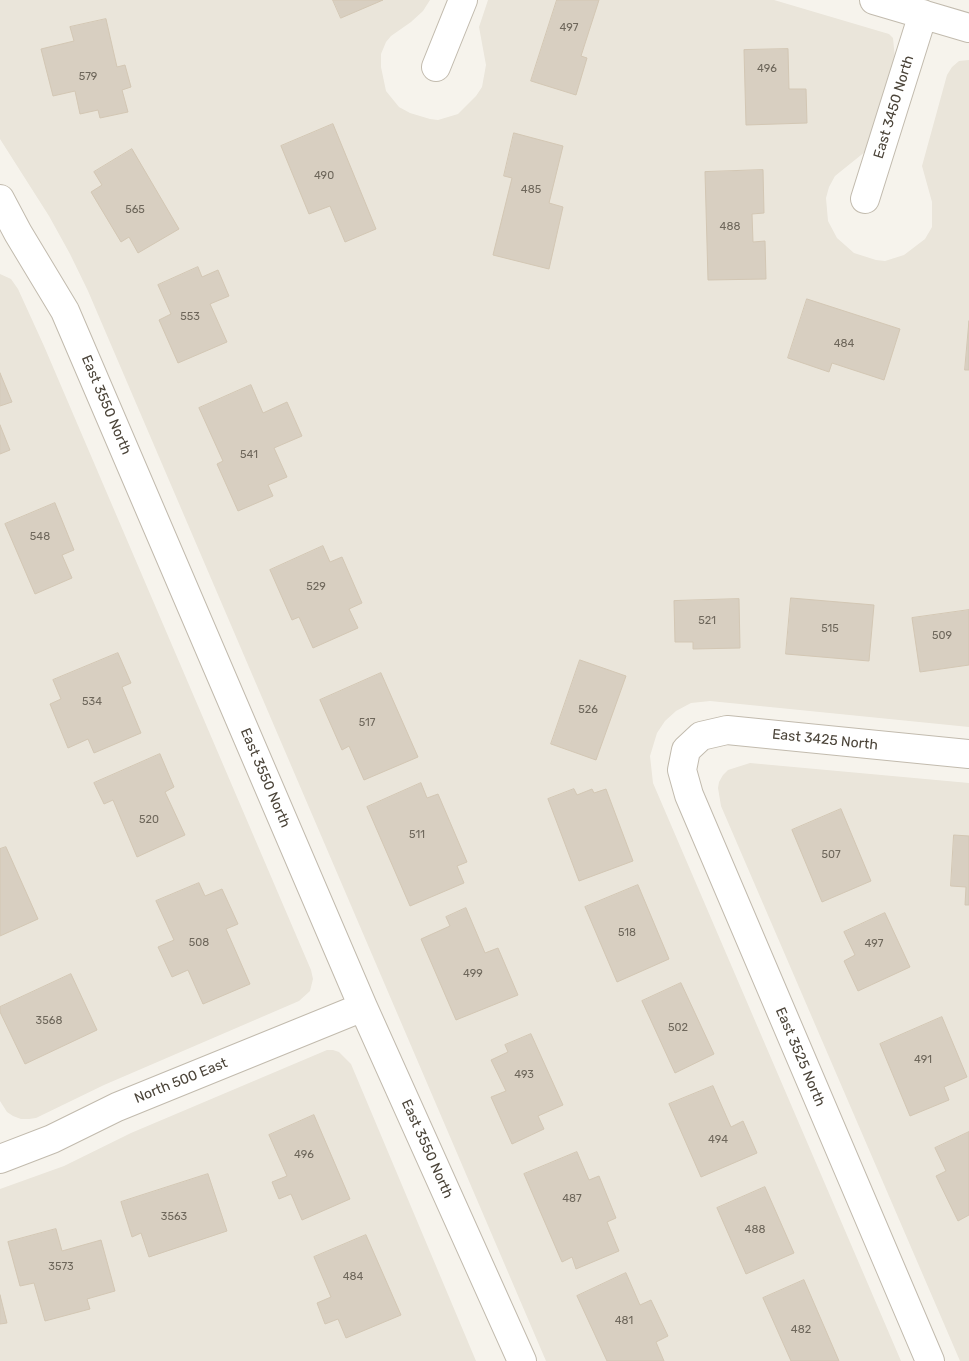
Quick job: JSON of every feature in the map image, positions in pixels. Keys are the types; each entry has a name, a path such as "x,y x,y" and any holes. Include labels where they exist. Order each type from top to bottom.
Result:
{"street":[{"path":"436,67 463,0"},
{"path":"874,0 969,28"},
{"name":"East 3450 North","path":"865,199 923,14"},
{"name":"East 3550 North","path":"0,199 9,237 65,311 363,1006 522,1361"},
{"name":"East 3425 North","path":"686,750 701,736 727,730 969,754"},
{"name":"East 3525 North","path":"686,750 682,770 688,795 930,1361"},
{"name":"North 500 East","path":"0,1159 52,1139 118,1107 363,1006"}],"shaded area":[{"path":"0,0 430,0 423,11 386,42 381,54 381,67 386,91 399,107 410,113 438,120 458,114 482,87 486,65 479,27 488,0 774,0 889,34 893,38 895,59 871,147 835,176 826,198 828,221 837,238 854,253 885,261 904,255 925,239 932,227 932,202 922,166 947,75 959,61 969,60 969,727 710,701 691,703 676,711 665,721 657,733 650,756 653,783 901,1361 546,1361 88,291 49,216 0,139"},
{"path":"0,274 11,279 18,289 44,346 311,970 313,979 310,991 299,1001 104,1085 36,1118 29,1119 13,1116 7,1112 0,1101"},
{"path":"750,763 969,783 969,1361 960,1361 721,806 718,788 723,775 728,770"},
{"path":"327,1050 339,1052 351,1064 476,1361 0,1361 0,1189 64,1166 131,1133"}],"building":[{"path":"333,0 383,0 341,18"},
{"path":"557,0 599,0 581,56 587,58 576,95 531,81"},
{"path":"106,19 117,67 125,65 131,87 122,90 128,112 100,118 98,110 80,114 75,91 53,96 41,49 74,41 70,27"},
{"path":"788,49 789,89 806,89 807,123 746,125 744,50"},
{"path":"333,124 376,229 345,242 330,206 309,214 281,146"},
{"path":"514,133 563,146 549,203 563,207 549,269 493,255 512,178 504,176"},
{"path":"132,149 179,229 138,253 129,237 121,242 91,192 102,185 94,172"},
{"path":"763,170 764,213 752,214 753,242 765,241 766,279 708,280 705,172"},
{"path":"198,267 202,277 218,270 229,296 210,304 227,342 178,363 159,320 171,314 158,285"},
{"path":"807,299 900,329 884,380 832,363 829,372 788,358"},
{"path":"969,321 969,370 965,370"},
{"path":"0,373 12,402 0,406"},
{"path":"251,385 263,413 287,402 302,436 274,448 287,477 268,485 273,496 238,511 217,464 223,461 199,408"},
{"path":"0,425 10,450 0,454"},
{"path":"55,503 74,550 62,555 72,578 35,594 5,524"},
{"path":"323,546 330,562 342,557 362,603 349,609 358,628 313,648 299,617 292,620 270,570"},
{"path":"791,598 874,605 869,661 786,654"},
{"path":"739,599 740,648 693,649 693,642 675,642 674,601"},
{"path":"969,610 969,665 920,672 912,618"},
{"path":"118,653 131,683 122,687 141,733 94,753 88,739 68,748 50,704 61,699 53,680"},
{"path":"580,660 626,676 596,760 551,744"},
{"path":"381,673 418,757 364,780 349,746 342,750 320,700"},
{"path":"160,754 174,787 165,792 185,835 137,857 113,800 104,804 94,783"},
{"path":"421,783 427,798 438,794 467,862 457,866 464,883 410,906 367,807"},
{"path":"574,789 577,795 592,789 594,793 606,789 633,861 579,881 548,799"},
{"path":"841,809 871,881 822,902 792,830"},
{"path":"954,835 969,836 969,905 965,905 966,887 951,886"},
{"path":"6,847 38,919 0,936 0,849"},
{"path":"199,883 205,896 222,889 238,924 226,929 250,984 203,1004 188,970 172,977 158,947 174,940 156,901"},
{"path":"638,885 669,959 617,982 585,907"},
{"path":"466,908 485,953 498,948 518,995 456,1020 421,939 450,926 446,917"},
{"path":"885,913 910,967 858,991 844,961 855,955 844,932"},
{"path":"71,974 97,1030 25,1064 0,1012 0,1007"},
{"path":"681,983 714,1054 675,1073 642,1001"},
{"path":"942,1017 967,1077 944,1087 949,1100 910,1116 880,1044"},
{"path":"531,1034 563,1105 538,1116 544,1129 512,1144 491,1097 506,1091 491,1060 508,1052 505,1045"},
{"path":"713,1086 731,1127 743,1121 757,1153 701,1177 669,1104"},
{"path":"314,1115 350,1199 302,1220 291,1194 279,1199 272,1182 287,1176 269,1135"},
{"path":"969,1132 969,1215 958,1221 936,1176 946,1171 935,1148"},
{"path":"577,1152 589,1180 599,1176 616,1218 607,1222 619,1251 576,1269 572,1257 562,1262 524,1174"},
{"path":"208,1174 227,1231 149,1257 141,1233 132,1237 121,1202"},
{"path":"765,1187 794,1253 746,1274 717,1208"},
{"path":"56,1229 62,1251 101,1240 115,1291 87,1299 90,1309 45,1321 34,1283 20,1286 8,1242"},
{"path":"366,1235 401,1315 346,1338 338,1319 325,1324 317,1303 331,1297 314,1257"},
{"path":"626,1273 640,1305 651,1300 668,1336 656,1342 664,1361 607,1361 577,1296"},
{"path":"804,1280 839,1361 791,1361 763,1298"},
{"path":"0,1295 7,1323 0,1324"}]}
